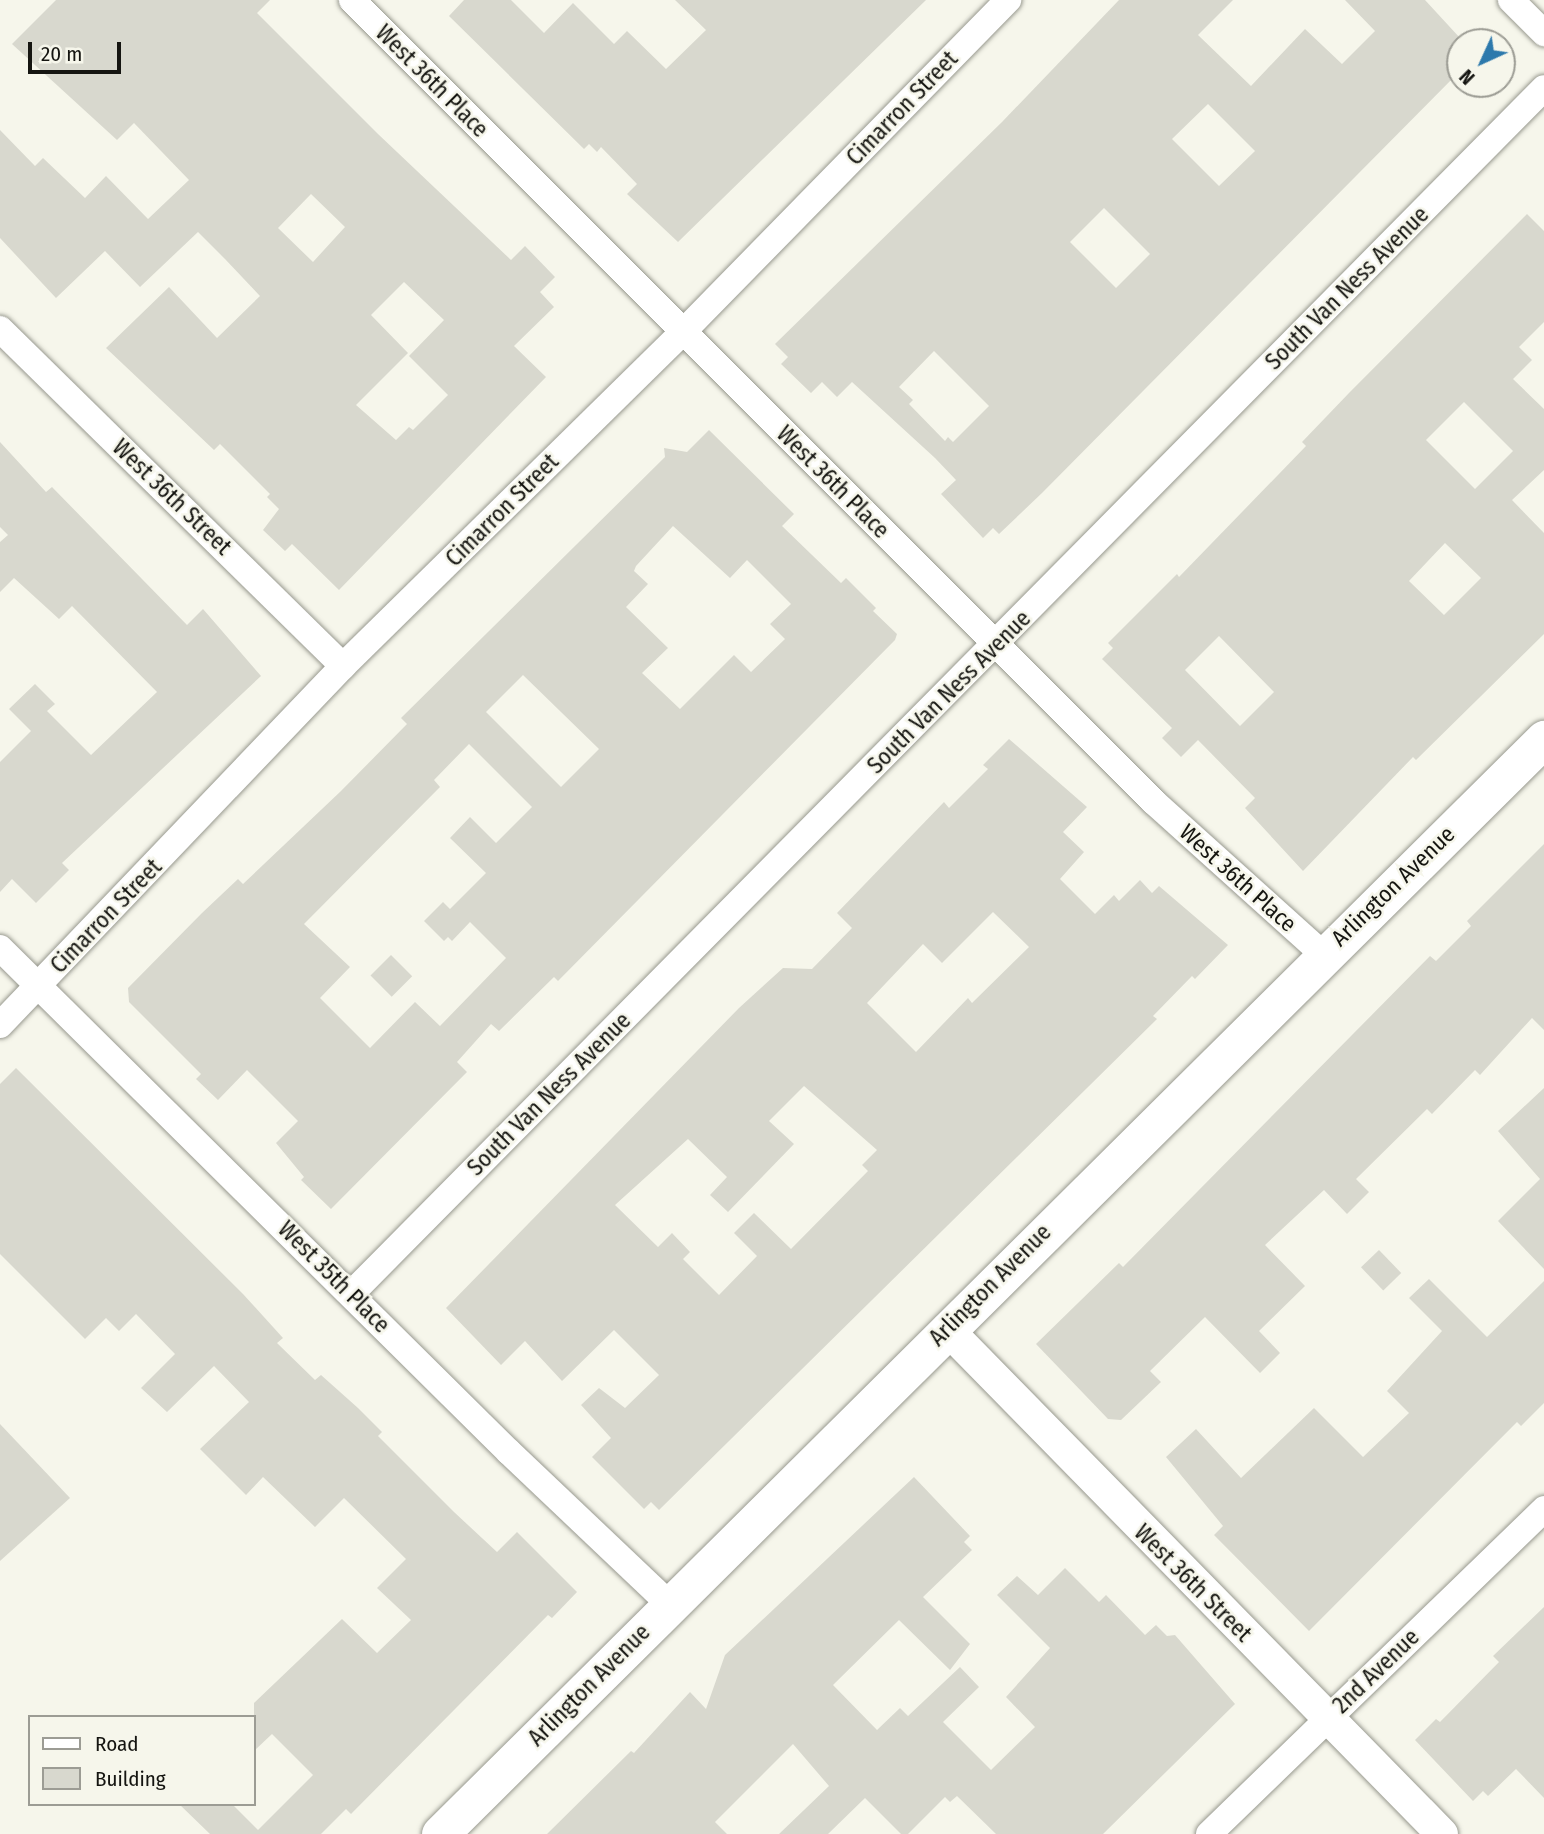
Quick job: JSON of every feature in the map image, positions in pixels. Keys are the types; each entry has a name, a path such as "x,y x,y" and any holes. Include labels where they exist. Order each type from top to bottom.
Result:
{"main road":[{"name":"Arlington Avenue","path":"440,1834 1323,954 1544,739"}],"street":[{"name":"West 36th Place","path":"352,0 1154,802 1323,954"},
{"path":"1511,0 1544,33"},
{"name":"Cimarron Street","path":"0,1025 343,666 683,332 1000,3"},
{"name":"South Van Ness Avenue","path":"351,1294 996,645 1544,88"},
{"name":"West 36th Street","path":"0,329 343,666"},
{"name":"West 35th Place","path":"0,948 670,1605"},
{"name":"West 36th Street","path":"947,1329 1442,1834"},
{"name":"2nd Avenue","path":"1209,1834 1544,1509"}],"building":[{"path":"56,0 270,0 257,13 378,134 511,260 525,246 555,277 540,292 554,307 514,346 546,377 339,590 292,544 285,551 263,530 279,509 267,497 270,494 220,444 214,450 106,348 169,287 217,338 260,296 225,259 198,232 140,287 105,251 56,298 0,238 0,130 35,166 43,158 85,198 106,176 148,219 189,180 134,123 117,140 12,44","holes":["311,194 345,227 313,262 278,228","404,282 444,320 409,356 448,395 413,430 409,427 396,440 356,405 408,353 371,315"]},
{"path":"464,0 511,0 544,33 573,3 614,44 627,31 666,69 706,30 675,0 926,0 678,242 627,194 637,184 601,147 597,152 589,144 584,149 449,16"},
{"path":"1119,0 1233,0 1198,35 1251,86 1305,29 1342,64 1375,31 1345,0 1425,0 1451,28 1446,28 1446,85 999,534 993,528 983,538 941,494 956,480 852,382 837,397 822,382 811,393 781,364 788,357 775,344 1002,122","holes":["1208,104 1255,151 1219,186 1172,139","1104,208 1150,254 1116,288 1070,242","934,351 989,406 953,442 948,437 945,441 909,404 913,400 899,387"]},
{"path":"1527,214 1544,231 1544,322 1519,347 1532,360 1513,379 1544,409 1544,470 1512,500 1544,533 1544,634 1416,760 1413,757 1303,871 1245,808 1255,798 1198,740 1181,757 1162,738 1172,728 1102,659 1113,648 1108,643 1177,574 1179,577 1306,446 1302,442","holes":["1464,402 1513,451 1475,489 1426,440","1445,543 1481,578 1444,615 1409,581","1219,636 1274,692 1240,726 1185,670"]},
{"path":"709,430 794,514 782,526 841,583 846,578 876,608 873,611 897,634 895,640 558,981 554,977 499,1031 491,1024 457,1062 467,1072 331,1209 301,1180 304,1177 276,1143 298,1121 247,1070 218,1100 196,1079 201,1074 129,1002 128,988 238,879 243,884 341,791 407,724 401,718 665,457 664,448 687,452","holes":["673,526 730,578 747,560 791,604 770,624 785,639 751,672 734,655 680,709 642,673 668,648 626,607 648,584 634,571 636,566","523,675 599,749 561,787 486,712","469,744 532,807 496,843 470,817 450,838 486,873 450,909 443,902 424,921 444,941 448,937 452,941 470,922 506,958 440,1026 415,1002 370,1048 320,998 350,967 304,924 440,787 434,780"]},
{"path":"0,442 46,492 52,487 187,625 203,609 261,676 62,863 69,870 36,903 12,879 0,892 0,762 31,731 9,709 35,684 55,704 47,711 91,755 157,692 72,606 59,619 14,578 0,592 0,542 8,535 0,527"},
{"path":"1009,739 1087,807 1063,832 1084,852 1060,879 1095,914 1114,895 1119,901 1140,880 1152,893 1159,886 1228,945 1195,979 1192,976 1153,1016 1157,1019 659,1510 651,1502 644,1509 592,1457 611,1438 581,1405 599,1388 625,1408 659,1375 614,1330 562,1381 525,1341 501,1365 446,1308 739,1008 783,968 812,969 852,928 837,913 944,802 949,808 988,769 983,765","holes":["993,912 1029,947 972,1003 968,998 916,1052 867,1003 923,944 942,963","804,1086 877,1150 862,1165 868,1171 791,1249 754,1213 734,1233 757,1256 719,1295 683,1259 690,1252 672,1233 658,1247 615,1205 688,1139 727,1177 710,1195 728,1212 794,1144 769,1121"]},
{"path":"1544,844 1544,1030 1532,1018 1480,1075 1475,1070 1432,1114 1427,1109 1356,1179 1369,1192 1347,1214 1324,1190 1265,1245 1305,1286 1259,1331 1280,1353 1260,1373 1205,1317 1150,1371 1161,1382 1121,1420 1108,1419 1036,1344 1119,1263 1123,1267 1430,956 1436,961 1471,926 1467,921"},
{"path":"391,955 412,976 392,997 370,976"},
{"path":"16,1068 243,1294 283,1338 277,1343 315,1380 321,1375 358,1408 382,1432 378,1436 497,1552 517,1532 577,1592 552,1618 548,1615 351,1814 346,1809 321,1834 210,1834 181,1806 234,1806 258,1830 313,1775 272,1734 256,1749 254,1703 342,1619 377,1653 411,1620 377,1588 406,1559 344,1498 315,1527 263,1477 246,1495 200,1449 249,1402 214,1366 167,1412 141,1388 175,1354 136,1314 119,1331 106,1318 85,1339 0,1254 0,1084"},
{"path":"1544,1088 1544,1269 1498,1221 1540,1179 1498,1131"},
{"path":"1379,1250 1401,1273 1383,1290 1361,1267"},
{"path":"1429,1279 1487,1337 1544,1281 1544,1403 1521,1426 1517,1422 1309,1631 1214,1535 1223,1526 1166,1457 1196,1429 1241,1478 1314,1408 1363,1457 1409,1413 1387,1391 1442,1331 1409,1298"},
{"path":"0,1424 70,1498 0,1561"},
{"path":"914,1477 970,1536 964,1542 972,1550 923,1597 970,1644 950,1670 899,1620 833,1685 877,1730 900,1708 908,1716 960,1667 979,1687 943,1722 991,1770 1035,1727 1006,1697 1050,1648 997,1595 1017,1576 1038,1595 1065,1568 1099,1602 1106,1595 1145,1635 1156,1625 1167,1636 1175,1635 1235,1704 1103,1834 996,1834 957,1796 950,1802 945,1797 908,1834 901,1834 865,1798 828,1834 779,1834 829,1786 793,1744 715,1822 727,1834 547,1834 631,1751 634,1753 690,1692 706,1709 725,1655"},
{"path":"1544,1607 1544,1798 1516,1769 1488,1796 1483,1791 1473,1801 1415,1740 1436,1719 1440,1722 1499,1662 1493,1656"}]}
